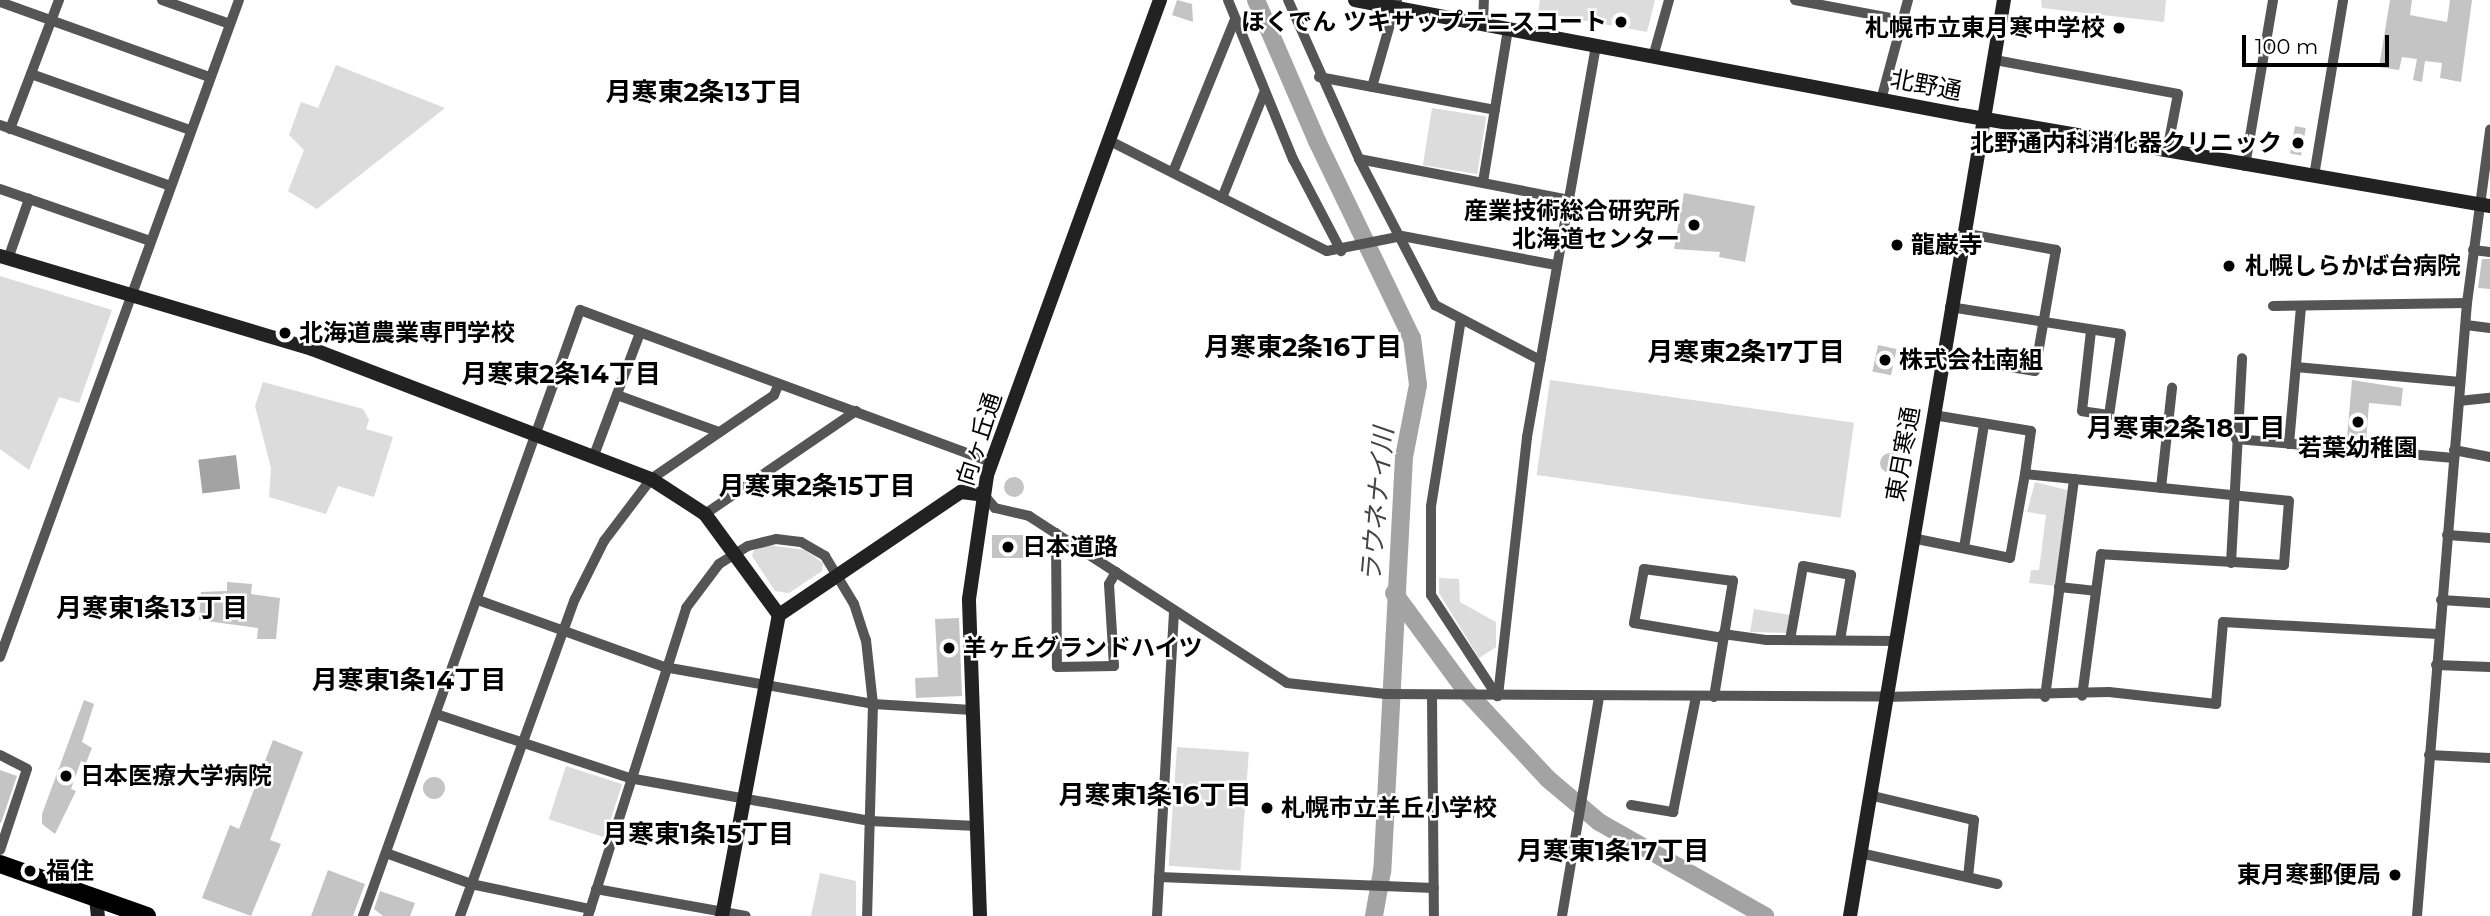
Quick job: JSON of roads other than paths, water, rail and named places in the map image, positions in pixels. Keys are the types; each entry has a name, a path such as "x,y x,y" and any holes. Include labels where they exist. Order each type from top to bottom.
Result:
{"highway":[{"path":"0,864 97,907 147,916"}],"street":[{"path":"59,0 31,74 5,127 170,186"},
{"path":"162,0 177,2 230,24"},
{"path":"0,657 239,0"},
{"name":"向ヶ丘通","path":"980,916 970,573 984,495 992,462 1160,0"},
{"path":"1228,0 1264,93 1341,251"},
{"path":"1288,0 1319,77 1396,236 1435,305 1539,360"},
{"name":"北野通","path":"1355,0 1396,4 1508,30 1983,119 2483,205"},
{"path":"1483,25 1485,0"},
{"path":"1653,57 1669,0"},
{"path":"1795,0 1902,20"},
{"path":"1881,100 1908,0"},
{"name":"東月寒通","path":"1850,916 1884,697 2004,0"},
{"path":"2245,166 2273,0"},
{"path":"2314,176 2343,0"},
{"path":"0,2 210,77"},
{"path":"1372,87 1396,4"},
{"path":"1173,172 1234,19"},
{"path":"1483,182 1508,30"},
{"path":"1498,696 1539,360 1596,47"},
{"path":"1995,61 2178,94 2167,151"},
{"path":"31,74 190,130"},
{"path":"1319,77 1495,110"},
{"path":"1222,198 1264,93"},
{"path":"2417,916 2467,303 2473,250 2483,205 2490,130"},
{"path":"1110,141 1327,251 1341,251 1396,236 1556,265"},
{"path":"1359,159 1569,200"},
{"path":"0,189 150,241"},
{"path":"29,199 4,257 129,298 312,349 536,438 651,479 705,514 779,615"},
{"path":"1943,356 2035,371 2056,250 1963,233"},
{"path":"2473,250 2490,252"},
{"path":"2273,306 2301,308 2467,303"},
{"path":"1950,307 2042,324 2121,334 2109,415 2082,411 2091,331"},
{"path":"2289,444 2301,308"},
{"path":"363,916 580,310 992,462"},
{"path":"1461,319 1430,507 1431,595 1498,696"},
{"path":"2466,325 2490,328"},
{"path":"593,458 640,333"},
{"path":"2231,563 2242,358"},
{"path":"2296,367 2460,382"},
{"path":"460,916 565,630 604,541 651,479 774,395 779,384"},
{"path":"2161,488 2172,388"},
{"path":"617,395 719,432"},
{"path":"2459,401 2490,398"},
{"path":"705,514 856,411"},
{"path":"1912,538 2010,558 2025,474 2031,431 1933,415"},
{"path":"1964,548 1984,424"},
{"path":"2236,439 2490,457"},
{"path":"2025,474 2289,500 2284,565 2101,554 2081,696"},
{"path":"2045,696 2074,479"},
{"path":"722,914 779,615 961,492 984,495 995,508 1029,516 1287,682 1401,696 2081,696 2109,692 2216,704 2223,622 2438,634"},
{"path":"1056,533 1057,667 1114,666 1109,584 1116,572"},
{"path":"2447,535 2490,538"},
{"path":"386,853 471,884 589,912 664,667 686,608 709,575 735,553 764,540 787,539 814,548 837,574 866,640 873,704 867,916"},
{"path":"1790,640 1803,566 1851,575 1840,640"},
{"path":"1714,697 1723,636 1733,581 1644,569 1634,623 1723,636 1894,641"},
{"path":"2059,587 2096,591"},
{"path":"478,600 664,667 873,704 972,710"},
{"path":"2441,600 2490,603"},
{"path":"1157,916 1174,610"},
{"path":"2436,665 2490,667"},
{"path":"1432,697 1434,916"},
{"path":"1562,916 1599,697"},
{"path":"1632,805 1673,812 1696,697"},
{"path":"436,714 521,746 629,778 870,821 977,826"},
{"path":"0,755 27,769 0,850"},
{"path":"2429,755 2490,758"},
{"path":"1869,795 1975,820 1968,877"},
{"path":"1860,853 1998,884"},
{"path":"1160,877 1434,888"},
{"path":"596,889 722,914 746,916"}],"waterway":[{"name":"ラウネナイ川","path":"1256,0 1317,141 1412,338 1418,385 1404,457 1382,871 1374,916"},
{"name":"ラウネナイ川","path":"1394,593 1466,691 1548,779 1599,822 1765,916"}],"place":[{"name":"ほくでん ツキサップテニスコート","path":"1621,22"},
{"name":"札幌市立東月寒中学校","path":"2119,28"},
{"name":"北野通内科消化器クリニック","path":"2298,143"},
{"name":"産業技術総合研究所 北海道センター","path":"1694,225"},
{"name":"龍巌寺","path":"1897,245"},
{"name":"札幌しらかば台病院","path":"2229,266"},
{"name":"北海道農業専門学校","path":"285,333"},
{"name":"株式会社南組","path":"1885,360"},
{"name":"若葉幼稚園","path":"2358,422"},
{"name":"日本道路","path":"1008,547"},
{"name":"羊ヶ丘グランドハイツ","path":"949,648"},
{"name":"日本医療大学病院","path":"66,776"},
{"name":"札幌市立羊丘小学校","path":"1267,808"},
{"name":"福住","path":"30,871"},
{"name":"東月寒郵便局","path":"2395,875"}],"district":[{"name":"月寒東2条13丁目","path":"704,93"},
{"name":"月寒東2条16丁目","path":"1303,348"},
{"name":"月寒東2条17丁目","path":"1746,353"},
{"name":"月寒東2条14丁目","path":"561,375"},
{"name":"月寒東2条18丁目","path":"2186,429"},
{"name":"月寒東2条15丁目","path":"817,487"},
{"name":"月寒東1条13丁目","path":"152,609"},
{"name":"月寒東1条14丁目","path":"409,681"},
{"name":"月寒東1条16丁目","path":"1155,796"},
{"name":"月寒東1条15丁目","path":"698,835"},
{"name":"月寒東1条17丁目","path":"1613,852"}]}
